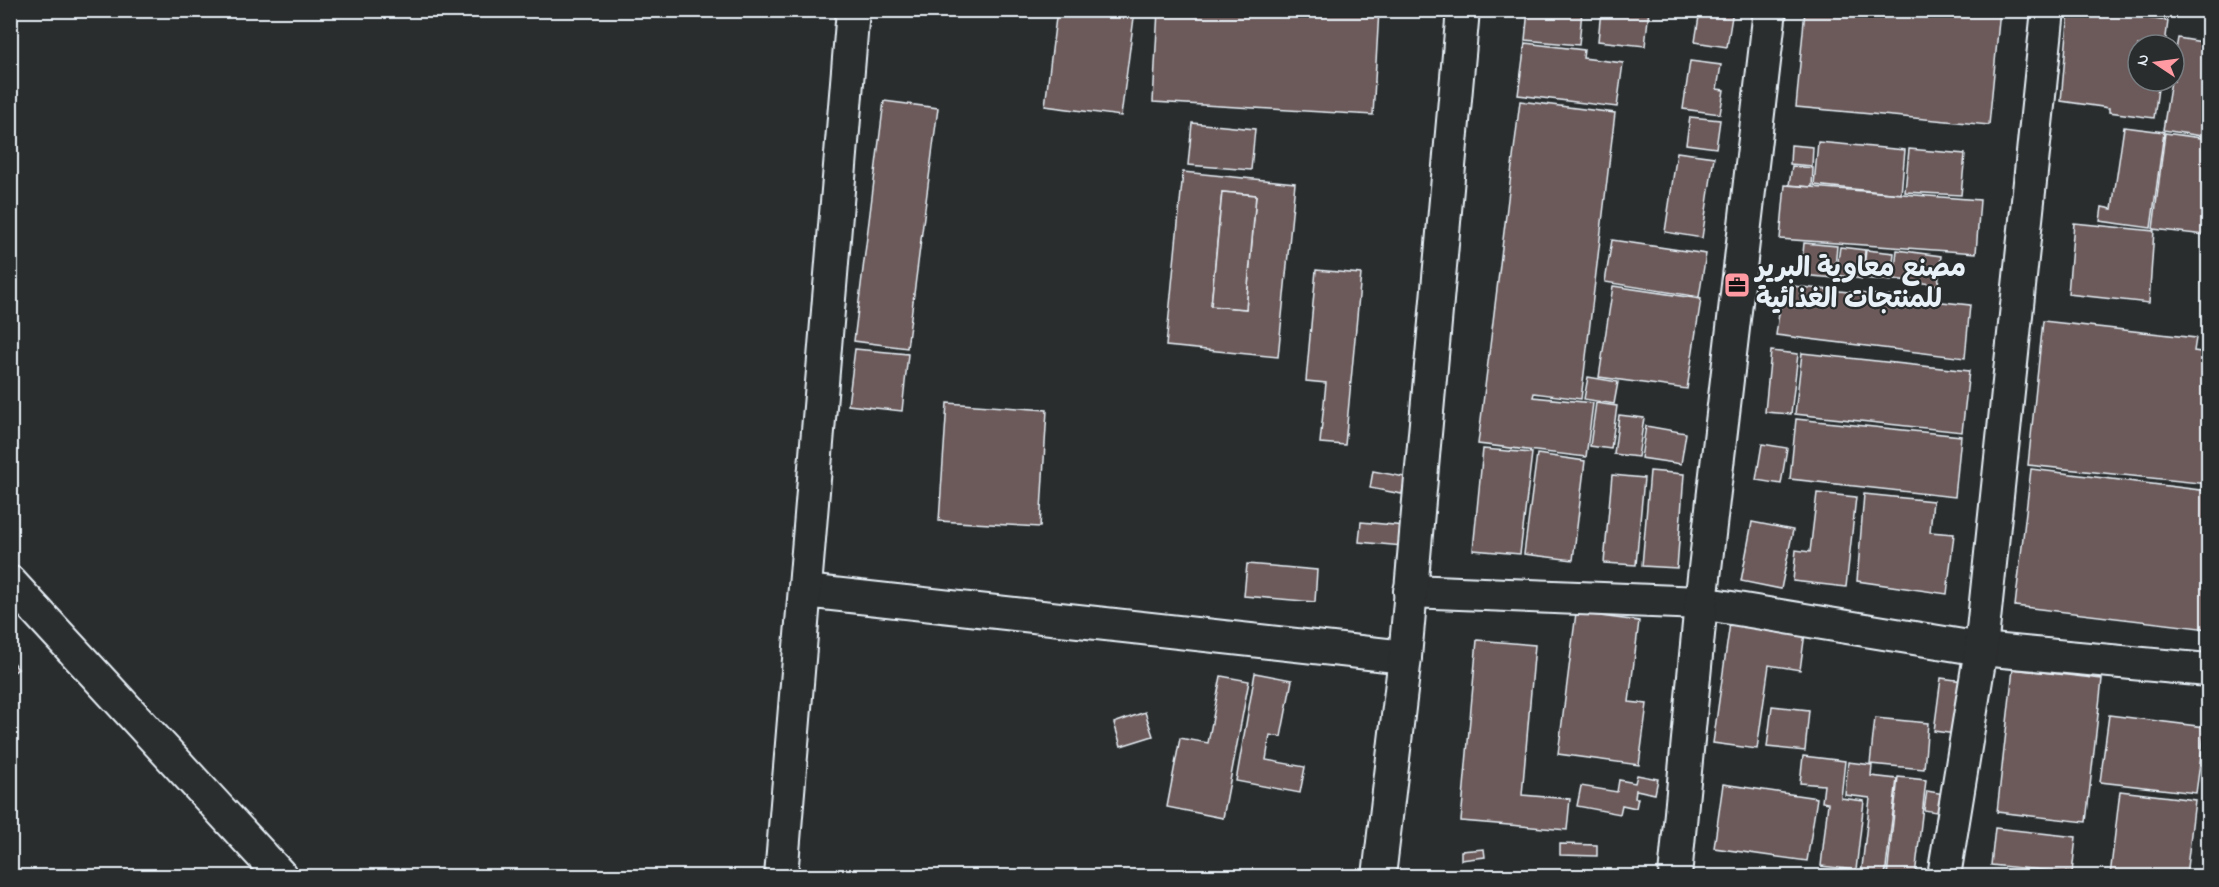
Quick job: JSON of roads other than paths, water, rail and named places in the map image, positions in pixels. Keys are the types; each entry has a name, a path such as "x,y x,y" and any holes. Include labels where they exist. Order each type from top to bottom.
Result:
{"street":[{"path":"782,876 853,10"},
{"path":"1379,876 1405,657 1463,10"},
{"path":"1675,876 1701,603 1770,10"},
{"path":"1944,876 1981,649 2048,10"},
{"path":"10,582 281,876"},
{"path":"805,591 1405,657"},
{"path":"1410,591 1701,603 1981,649 2208,670"}],"place":[{"name":"مصنع معاوية البرير للمنتجات الغذائية","path":"1737,285"}]}
